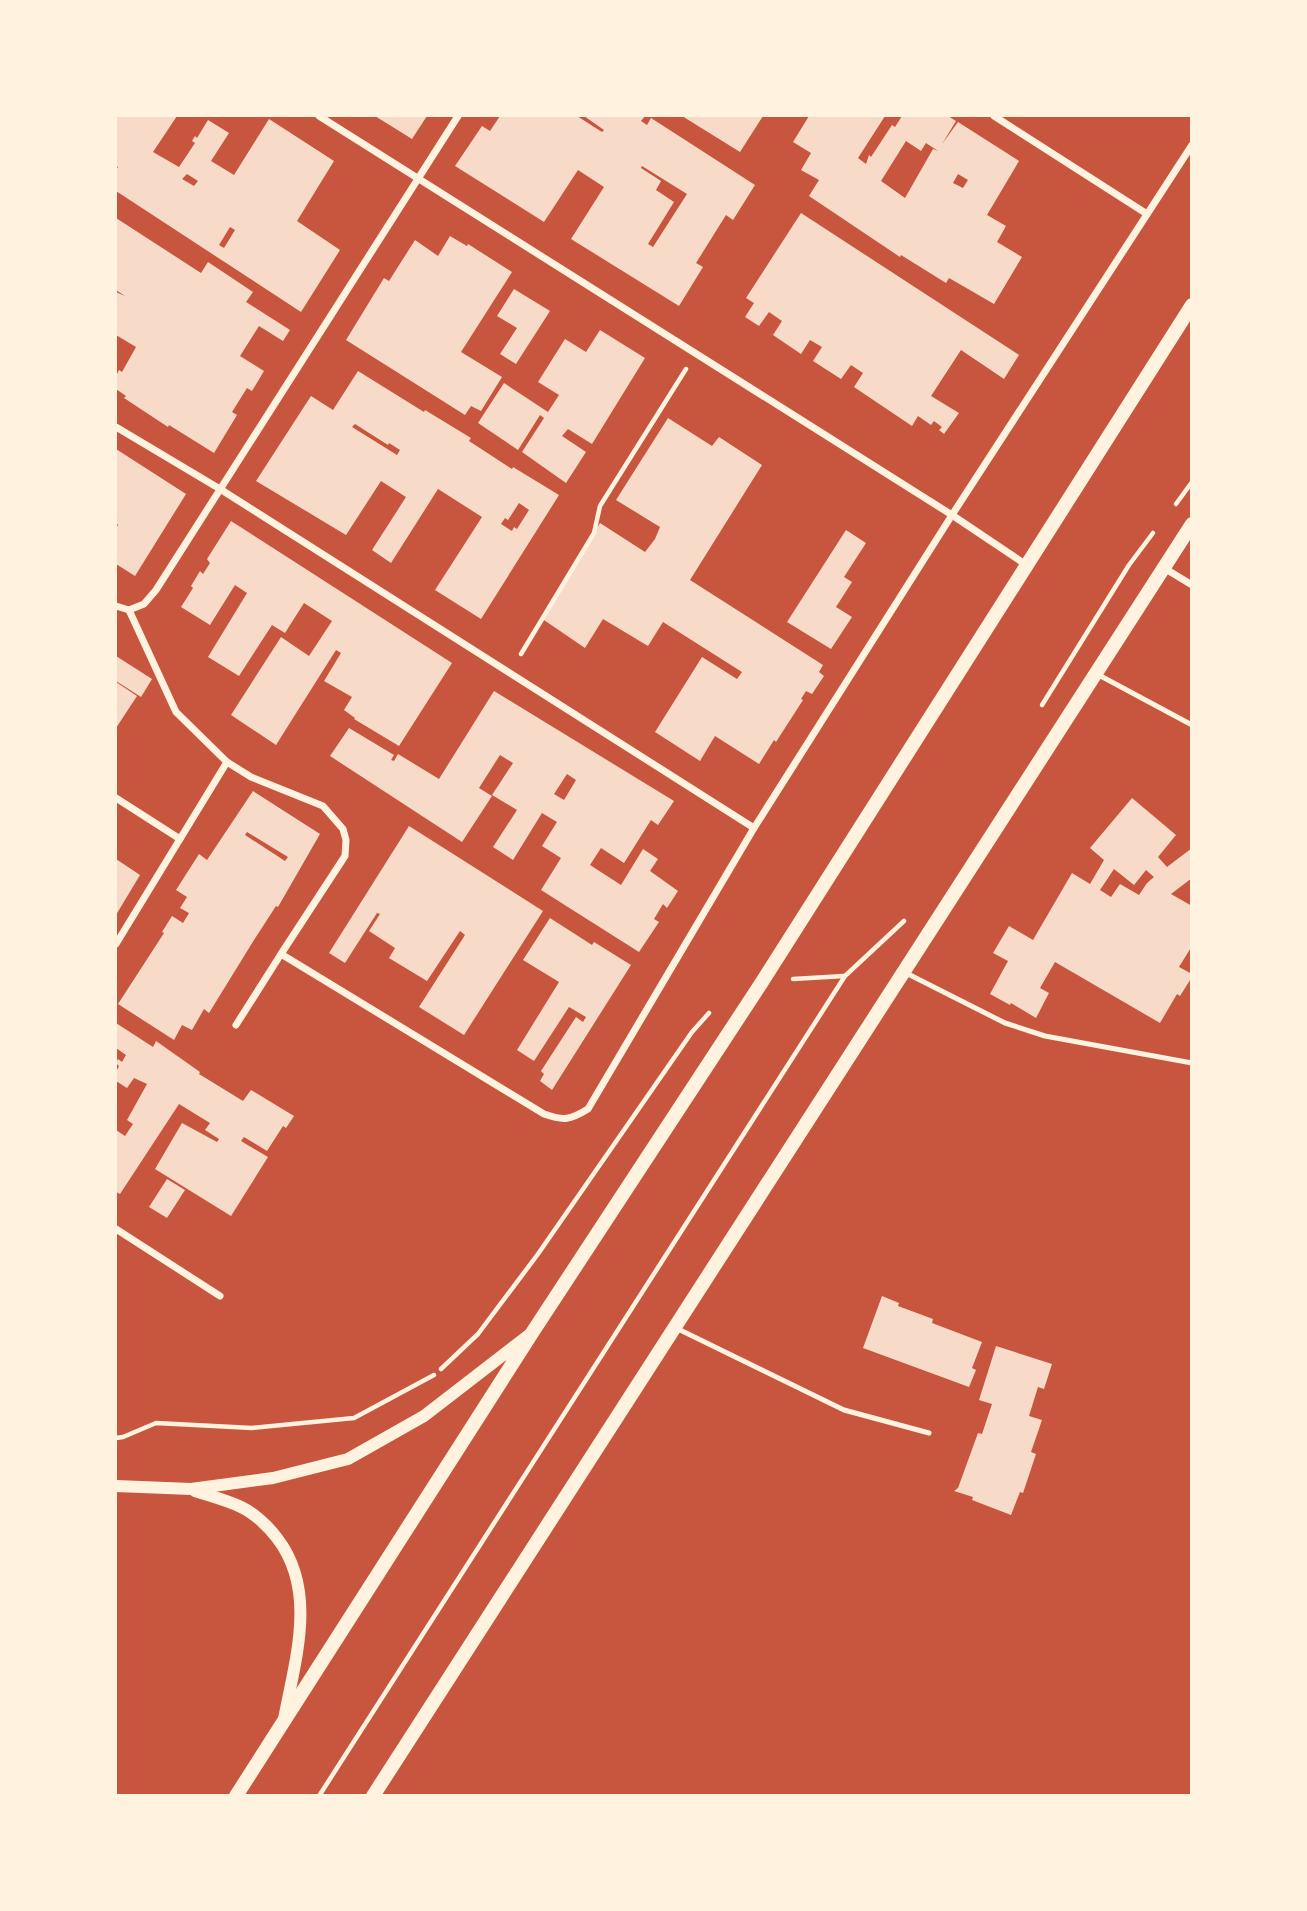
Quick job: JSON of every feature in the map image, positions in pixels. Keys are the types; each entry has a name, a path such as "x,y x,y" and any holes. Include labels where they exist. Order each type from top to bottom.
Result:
{"main road":[{"path":"236,1796 532,1333 762,982 1025,564 1192,305"},
{"path":"373,1796 1192,524"}],"street":[{"path":"319,116 952,515 1025,564"},
{"path":"128,611 144,604 156,590 458,116"},
{"path":"994,116 1147,215"},
{"path":"281,954 544,1114 571,1119 588,1109 754,828 952,515 1192,145"},
{"path":"116,427 220,489 754,828"},
{"path":"1164,567 1192,585"},
{"path":"116,606 128,611 176,712 227,762 251,777 323,806 343,829 346,840 345,856 236,1025"},
{"path":"116,944 227,762"},
{"path":"116,798 180,839"},
{"path":"116,1229 220,1296"},
{"path":"116,1486 191,1489 273,1478 348,1459 424,1416 532,1333"},
{"path":"191,1489 242,1507 269,1528 288,1552 298,1581 301,1624 284,1719"}],"lane":[{"path":"1095,673 1192,725"},
{"path":"903,972 1005,1023 1035,1033 1192,1063"},
{"path":"674,1327 844,1410 929,1433"}],"path":[{"path":"510,673 594,533 600,506 696,353"},
{"path":"1170,511 1192,482"},
{"path":"1036,716 1129,565 1153,533"},
{"path":"319,1796 845,976 914,913"},
{"path":"762,982 845,976"},
{"path":"116,1438 156,1423 252,1428 354,1418 436,1373 478,1334 538,1254 692,1032 715,1006"}],"building":[{"path":"116,116 177,116 153,152 179,167 195,143 192,141 195,136 197,138 208,120 229,133 211,161 234,175 269,119 334,161 297,221 340,250 301,312 116,191","holes":["187,174 198,181 194,186 182,179","230,227 235,230 224,248 219,245"]},
{"path":"375,116 427,116 412,139"},
{"path":"500,116 577,116 602,132 604,130 584,116 645,116 641,121 647,125 651,118 755,185 733,220 726,215 696,263 703,267 679,306 571,239 604,187 578,170 544,222 455,166 482,126 490,131","holes":["642,166 687,194 653,247 648,244 674,202 656,190 661,181 641,168"]},
{"path":"682,116 763,116 740,152"},
{"path":"809,116 885,116 858,158 866,164 869,155 871,157 892,125 895,127 902,116 948,116 956,121 942,144 958,122 1019,161 987,215 1006,226 997,242 1022,257 994,304 949,278 946,283 901,255 900,257 809,196 819,180 801,170 811,153 793,142","holes":["906,141 921,151 926,143 938,151 933,149 905,198 881,181","958,174 968,180 963,188 953,183"]},
{"path":"801,213 1019,355 1004,379 961,350 931,396 959,413 944,434 939,430 942,427 934,421 931,425 918,416 912,426 854,387 863,373 851,365 841,379 813,361 822,347 810,340 801,354 773,335 782,321 769,312 759,326 745,317 754,303 746,298"},
{"path":"116,218 201,273 208,262 253,292 246,302 290,330 283,341 259,326 240,356 264,371 252,391 247,388 232,412 237,415 214,453 169,425 168,427 124,398 126,396 116,389 116,376 119,370 122,372 136,347 116,335 116,292 125,296 116,290"},
{"path":"450,236 467,246 468,244 512,272 461,352 502,377 481,411 471,406 465,415 346,340 384,278 389,281 415,240 438,256"},
{"path":"514,289 550,311 516,364 500,354 517,328 497,316"},
{"path":"600,330 645,358 592,444 568,429 562,436 586,452 566,483 522,452 544,418 540,415 518,450 478,423 504,383 548,412 559,395 538,382 565,339 586,352"},
{"path":"358,371 471,438 469,441 512,469 513,467 559,495 481,619 435,590 482,517 438,489 391,563 372,550 406,497 381,481 346,535 256,481 311,396 333,410","holes":["355,424 400,450 397,455 352,427","519,503 529,510 517,529 514,527 512,531 501,524 505,518 508,520"]},
{"path":"668,418 712,446 719,437 762,465 690,580 823,665 819,672 824,676 812,694 806,691 776,742 774,740 759,764 715,736 700,761 655,732 702,657 737,679 742,672 663,622 648,646 603,619 585,648 541,618 600,523 645,552 655,539 660,527 616,500"},
{"path":"116,449 186,494 135,576 116,564"},
{"path":"231,521 452,663 399,746 354,719 344,710 352,697 324,681 341,653 336,650 276,745 231,715 281,637 309,656 332,621 304,603 285,633 272,625 239,676 208,657 247,593 235,585 210,625 181,607 200,571 203,574 210,563 207,559"},
{"path":"846,530 866,543 844,577 852,582 836,607 852,617 831,649 787,622"},
{"path":"116,656 152,679 141,697 116,681"},
{"path":"116,682 137,696 116,728"},
{"path":"494,691 674,801 658,825 651,820 624,863 601,848 590,865 621,885 643,849 658,859 650,871 678,891 667,908 663,904 654,919 659,922 639,952 541,890 561,858 542,846 557,822 542,813 513,860 493,847 517,810 492,795 513,763 500,755 479,788 492,796 462,842 330,756 349,728 394,755 391,760 394,761 398,754 439,779","holes":["567,774 576,780 564,800 554,794"]},
{"path":"253,791 320,834 278,907 276,906 209,1013 204,1009 192,1030 182,1025 174,1040 118,1004 172,916 183,923 189,913 180,908 187,897 176,890 199,854 207,860","holes":["247,832 288,857 285,861 245,835"]},
{"path":"1132,798 1176,835 1158,857 1167,867 1192,848 1192,878 1171,894 1192,906 1192,946 1179,967 1192,974 1192,977 1180,996 1177,994 1160,1023 1055,962 1040,988 1049,993 1036,1018 990,994 1008,961 993,953 1009,926 1033,940 1072,873 1090,884 1104,860 1090,848","holes":["1114,869 1134,885 1146,870 1154,877 1139,895 1120,884 1111,897 1100,890"]},
{"path":"409,826 543,911 464,1035 419,1007 465,935 460,931 427,981 389,958 395,948 369,931 380,914 377,913 345,963 329,953"},
{"path":"116,859 140,875 116,915"},
{"path":"550,918 592,945 594,942 631,965 552,1090 540,1081 544,1074 541,1071 576,1017 583,1022 586,1017 569,1007 534,1061 517,1050 559,982 523,960"},
{"path":"116,1023 153,1047 156,1041 200,1072 199,1074 243,1101 251,1090 294,1116 286,1128 283,1126 267,1151 244,1137 241,1141 268,1157 231,1216 155,1169 182,1123 217,1142 219,1139 205,1130 210,1123 179,1104 120,1194 116,1192 116,1130 125,1136 133,1124 127,1120 147,1084 134,1078 127,1088 116,1081 119,1066 116,1063 118,1059 122,1062 126,1055 116,1048"},
{"path":"167,1179 185,1190 167,1218 149,1207"},
{"path":"882,1296 899,1303 898,1306 933,1319 932,1323 982,1342 972,1368 976,1370 969,1387 863,1348"},
{"path":"996,1346 1052,1364 1044,1389 1038,1387 1029,1416 1042,1420 1031,1452 1036,1454 1023,1493 1020,1492 1011,1515 954,1491 958,1488 978,1433 982,1434 992,1404 979,1400"}]}
